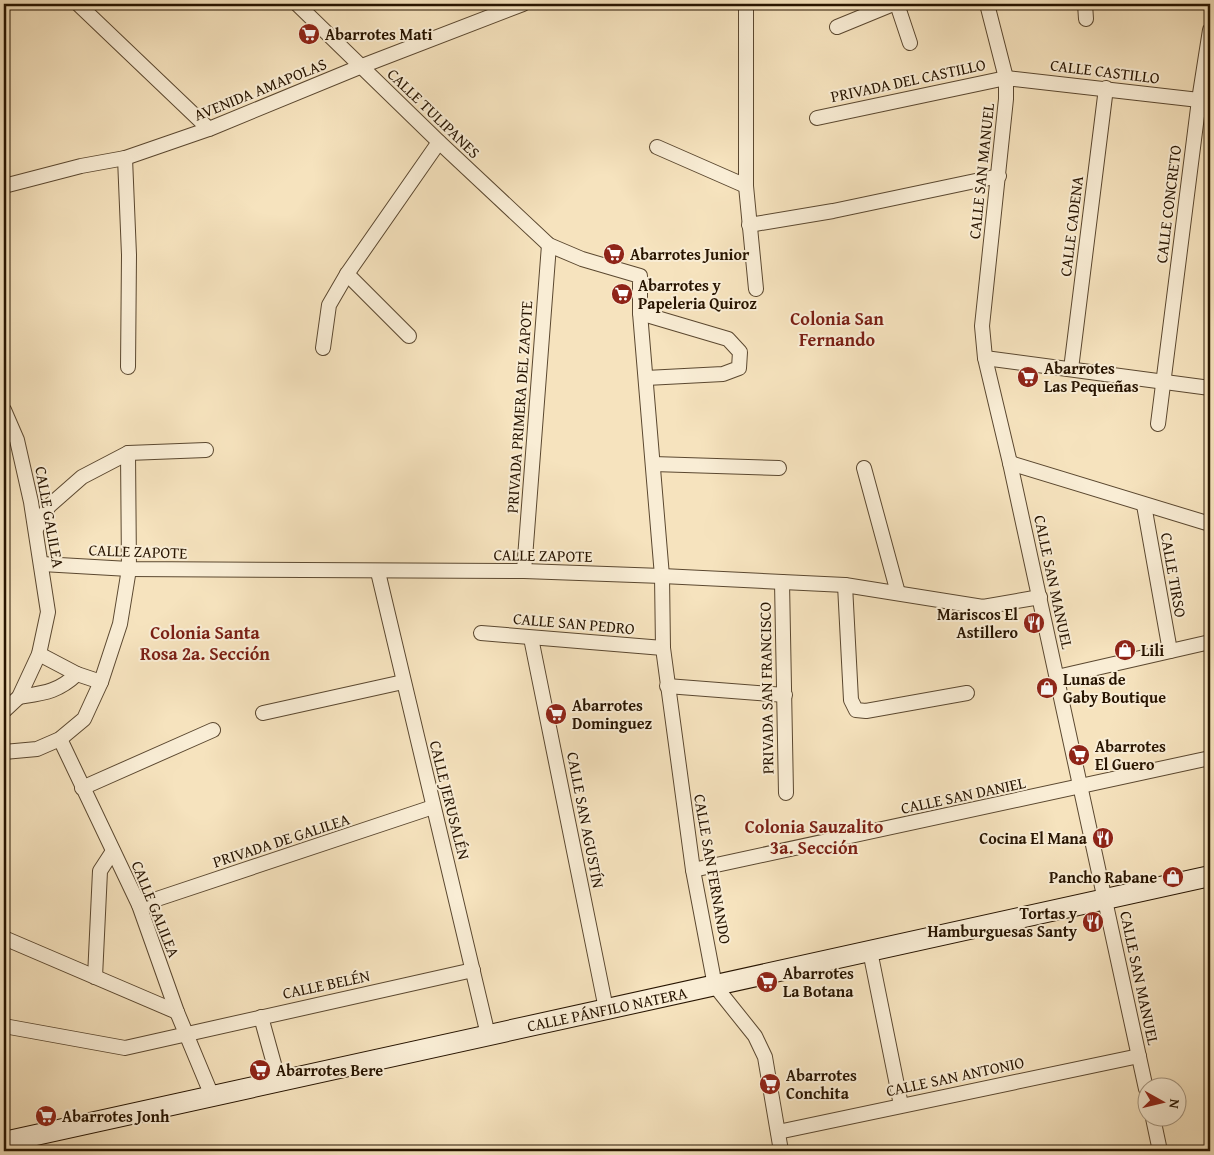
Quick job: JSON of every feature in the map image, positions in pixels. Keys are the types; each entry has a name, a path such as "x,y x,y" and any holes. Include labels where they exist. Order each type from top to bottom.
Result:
{"main road":[{"name":"CALLE PÁNFILO NATERA","path":"4,1142 1210,876"}],"street":[{"path":"78,4 209,129"},
{"name":"CALLE TULIPANES","path":"297,4 439,142 549,245"},
{"path":"746,4 746,186 756,288"},
{"path":"837,27 893,4"},
{"path":"897,4 910,44"},
{"name":"CALLE SAN MANUEL","path":"987,4 1006,78 1000,176 982,326 985,358 1040,598 1144,1078"},
{"path":"1085,4 1086,19"},
{"name":"AVENIDA AMAPOLAS","path":"4,186 81,166 125,158 209,129 518,5"},
{"name":"CALLE CONCRETO","path":"1158,424 1199,100 1210,30"},
{"name":"CALLE CASTILLO","path":"1006,78 1199,100"},
{"name":"PRIVADA DEL CASTILLO","path":"817,118 1006,78"},
{"name":"CALLE CADENA","path":"1071,369 1106,88"},
{"path":"323,348 329,305 347,274 439,142"},
{"path":"657,147 746,186"},
{"path":"125,158 129,255 128,367"},
{"path":"750,225 833,212 1000,176"},
{"name":"CALLE SAN FERNANDO","path":"549,245 582,259 640,276 640,313 662,576 667,686 693,870 715,986 755,1036 765,1057 781,1151"},
{"name":"PRIVADA PRIMERA DEL ZAPOTE","path":"524,571 549,245"},
{"path":"347,274 409,336"},
{"path":"640,313 728,339 740,352 741,360 739,368 723,374 646,378"},
{"path":"985,358 1210,388"},
{"name":"CALLE GALILEA","path":"4,410 17,440 36,529 48,612 39,654 19,697 4,711"},
{"path":"36,529 49,506 82,477 128,454 206,450"},
{"path":"4,752 38,749 60,739 84,719 102,682 120,624 129,569 128,454"},
{"path":"1010,463 1210,524"},
{"path":"653,464 779,468"},
{"path":"864,468 898,593"},
{"name":"CALLE TIRSO","path":"1144,505 1170,651"},
{"name":"CALLE ZAPOTE","path":"42,564 129,569 378,572 524,571 662,576 845,585 983,607 1040,598"},
{"name":"CALLE JERUSALÉN","path":"378,572 488,1035"},
{"name":"PRIVADA SAN FRANCISCO","path":"782,582 786,695 786,793"},
{"path":"845,585 851,700 856,710 866,712 967,693"},
{"name":"CALLE SAN PEDRO","path":"481,633 664,648"},
{"name":"CALLE SAN AGUSTÍN","path":"531,638 606,1010"},
{"path":"1057,677 1210,642"},
{"path":"39,654 77,674 102,682"},
{"path":"19,697 44,693 64,687 77,674"},
{"path":"263,712 404,682"},
{"path":"667,686 786,695"},
{"path":"82,788 213,730"},
{"name":"CALLE GALILEA","path":"60,739 139,905 177,1012 212,1096"},
{"name":"CALLE SAN DANIEL","path":"693,870 1080,788 1210,758"},
{"name":"PRIVADA DE GALILEA","path":"139,905 434,807"},
{"path":"95,977 100,871 113,851"},
{"path":"4,938 177,1012"},
{"path":"870,951 901,1105"},
{"name":"CALLE BELÉN","path":"4,1026 125,1048 473,970"},
{"path":"261,1017 279,1082"},
{"name":"CALLE SAN ANTONIO","path":"778,1132 1139,1056"},
{"path":"1155,1128 1160,1151"}],"place":[{"name":"Abarrotes Mati","path":"309,34"},
{"name":"Abarrotes Junior","path":"614,254"},
{"name":"Abarrotes y Papeleria Quiroz","path":"622,294"},
{"name":"Abarrotes Las Pequeñas","path":"1028,377"},
{"name":"Mariscos El Astillero","path":"1034,623"},
{"name":"Lili","path":"1125,650"},
{"name":"Lunas de Gaby Boutique","path":"1047,688"},
{"name":"Abarrotes Dominguez","path":"556,714"},
{"name":"Abarrotes El Guero","path":"1079,755"},
{"name":"Cocina El Mana","path":"1103,838"},
{"name":"Pancho Rabane","path":"1173,877"},
{"name":"Tortas y Hamburguesas Santy","path":"1093,922"},
{"name":"Abarrotes La Botana","path":"767,982"},
{"name":"Abarrotes Bere","path":"260,1070"},
{"name":"Abarrotes Conchita","path":"770,1084"},
{"name":"Abarrotes Jonh","path":"46,1116"}],"district":[{"name":"Colonia San Fernando","path":"837,328"},
{"name":"Colonia Santa Rosa 2a. Sección","path":"205,642"},
{"name":"Colonia Sauzalito 3a. Sección","path":"814,836"}]}
